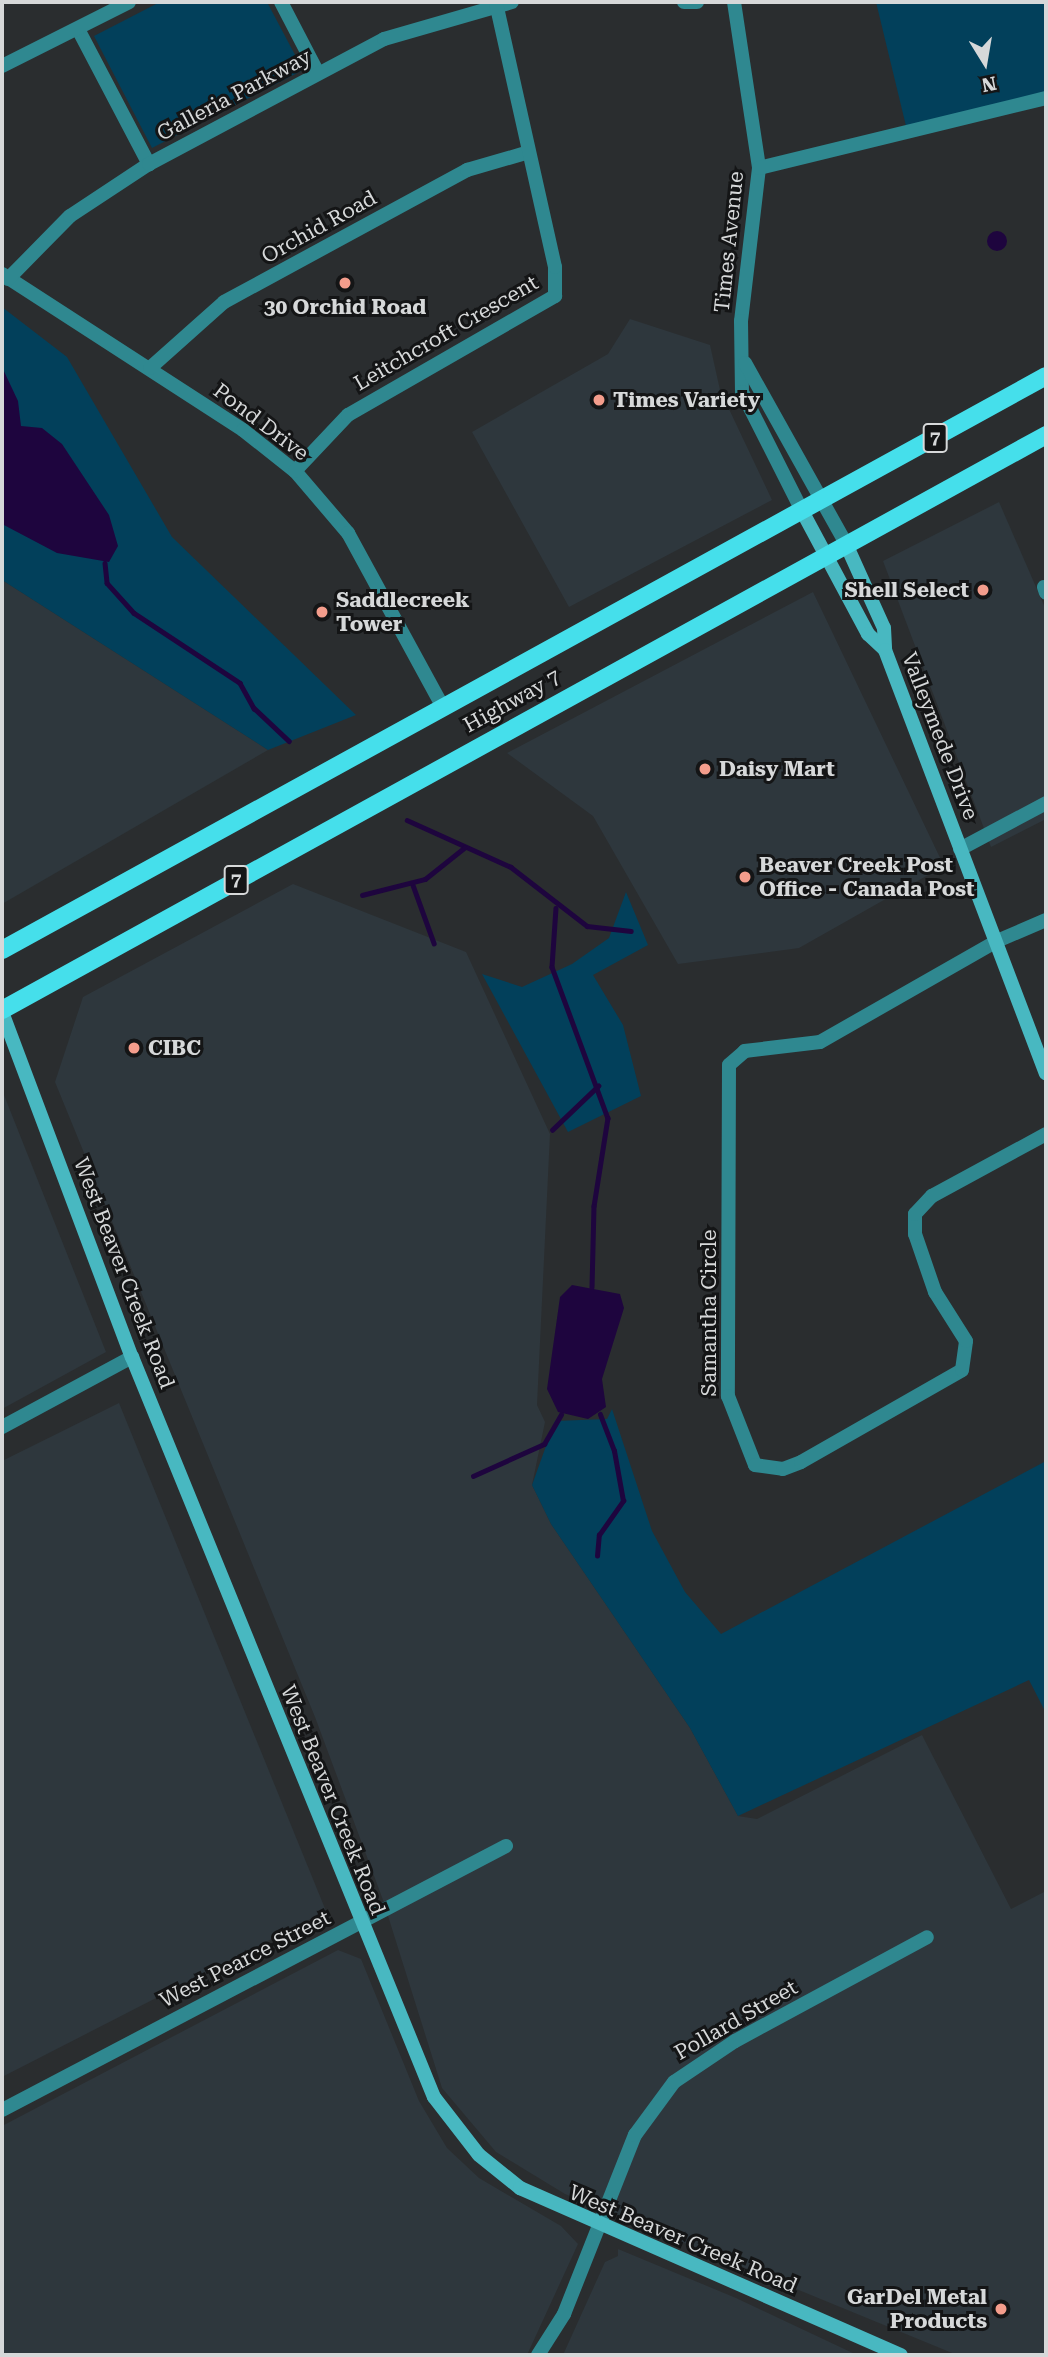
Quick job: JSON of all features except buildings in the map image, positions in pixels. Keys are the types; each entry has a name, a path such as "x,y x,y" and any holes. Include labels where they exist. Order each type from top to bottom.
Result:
{"main road":[{"name":"Highway 7","path":"2,950 1046,376"},
{"name":"Highway 7","path":"2,1011 1046,435"}],"street":[{"path":"2,66 129,2"},
{"path":"281,2 318,73"},
{"name":"Galleria Parkway","path":"5,277 70,216 149,164 318,73 418,25 496,3 512,2"},
{"path":"684,2 697,2"},
{"name":"Times Avenue","path":"734,2 759,168 741,321 745,401 801,509"},
{"name":"Leitchcroft Crescent","path":"295,471 348,415 555,296 555,267 526,153 496,3"},
{"path":"78,29 149,164"},
{"path":"759,168 1046,98"},
{"name":"Orchid Road","path":"150,368 224,302 467,170 526,153"},
{"name":"Pond Drive","path":"5,277 150,368 295,471 348,533 444,709"},
{"name":"Times Avenue","path":"745,363 824,499 846,544"},
{"name":"Valleymede Drive","path":"801,509 868,634 885,650"},
{"name":"Valleymede Drive","path":"846,544 884,628 885,650 1046,1073"},
{"path":"960,849 1046,803"},
{"path":"997,941 1046,920"},
{"name":"Samantha Circle","path":"997,941 820,1042 745,1051 729,1065 728,1396 755,1465 783,1469 801,1462 962,1370 966,1341 935,1292 915,1234 915,1214 932,1196 1046,1134"},
{"name":"West Beaver Creek Road","path":"2,1011 132,1357 360,1926 420,2069 463,2138 520,2188 596,2225 901,2355"},
{"path":"2,1427 132,1357"},
{"name":"West Pearce Street","path":"2,2110 360,1926 506,1846"},
{"name":"Pollard Street","path":"538,2355 564,2314 596,2225 635,2135 674,2082 735,2040 928,1937"}],"shaded area":[{"path":"160,2 267,2 303,70 152,148 94,36"},
{"path":"876,2 1046,2 1046,92 906,126"},
{"path":"997,231 1004,234 1007,241 1004,248 997,251 990,248 987,241 990,234"},
{"path":"2,307 67,357 172,537 356,715 268,750 2,580"},
{"path":"630,319 710,345 720,390 772,500 569,607 472,432 608,354"},
{"path":"2,367 18,401 21,426 42,428 62,444 109,515 118,546 109,562 57,553 2,524"},
{"path":"999,502 1046,610 1046,819 991,847 883,561"},
{"path":"2,580 268,750 2,904"},
{"path":"813,592 944,866 799,948 678,964 593,816 507,753"},
{"path":"293,884 466,952 550,1134 537,1405 545,1422 532,1485 551,1524 690,1728 738,1816 757,1819 922,1735 1011,1909 1046,1891 1046,2355 957,2355 565,2194 496,2152 442,2088 383,1900 315,1717 55,1082 83,997"},
{"path":"626,892 648,945 593,975 623,1025 641,1096 568,1132 482,974 522,987 572,964 609,938"},
{"path":"2,1090 106,1352 2,1409"},
{"path":"572,1285 620,1294 624,1308 602,1379 606,1407 588,1419 558,1412 547,1389 560,1297"},
{"path":"119,1403 326,1911 2,2077 2,1461"},
{"path":"612,1409 652,1531 685,1592 721,1634 1046,1461 1046,1713 1029,1680 738,1816 690,1728 551,1524 532,1485 555,1421 607,1419"},
{"path":"338,1950 361,1959 419,2101 447,2148 479,2178 561,2226 578,2244 527,2355 2,2355 2,2126"},
{"path":"618,2249 736,2298 857,2355 563,2355 605,2262 618,2256"}],"waterway":[{"path":"105,563 107,583 134,613 240,683 254,708 289,741"},
{"path":"407,820 511,867 587,926 631,931"},
{"path":"362,895 425,879 464,848"},
{"path":"413,885 434,943"},
{"path":"556,908 552,967 608,1118 594,1206 592,1287"},
{"path":"552,1130 598,1086"},
{"path":"473,1476 544,1444 561,1414"},
{"path":"597,1556 599,1535 623,1501 614,1451 600,1415"}],"place":[{"name":"30 Orchid Road","path":"345,283"},
{"name":"Times Variety","path":"599,400"},
{"name":"Shell Select","path":"983,590"},
{"name":"Saddlecreek Tower","path":"322,612"},
{"name":"Daisy Mart","path":"705,769"},
{"name":"Beaver Creek Post Office - Canada Post","path":"745,877"},
{"name":"CIBC","path":"134,1048"},
{"name":"GarDel Metal Products","path":"1001,2309"}]}
